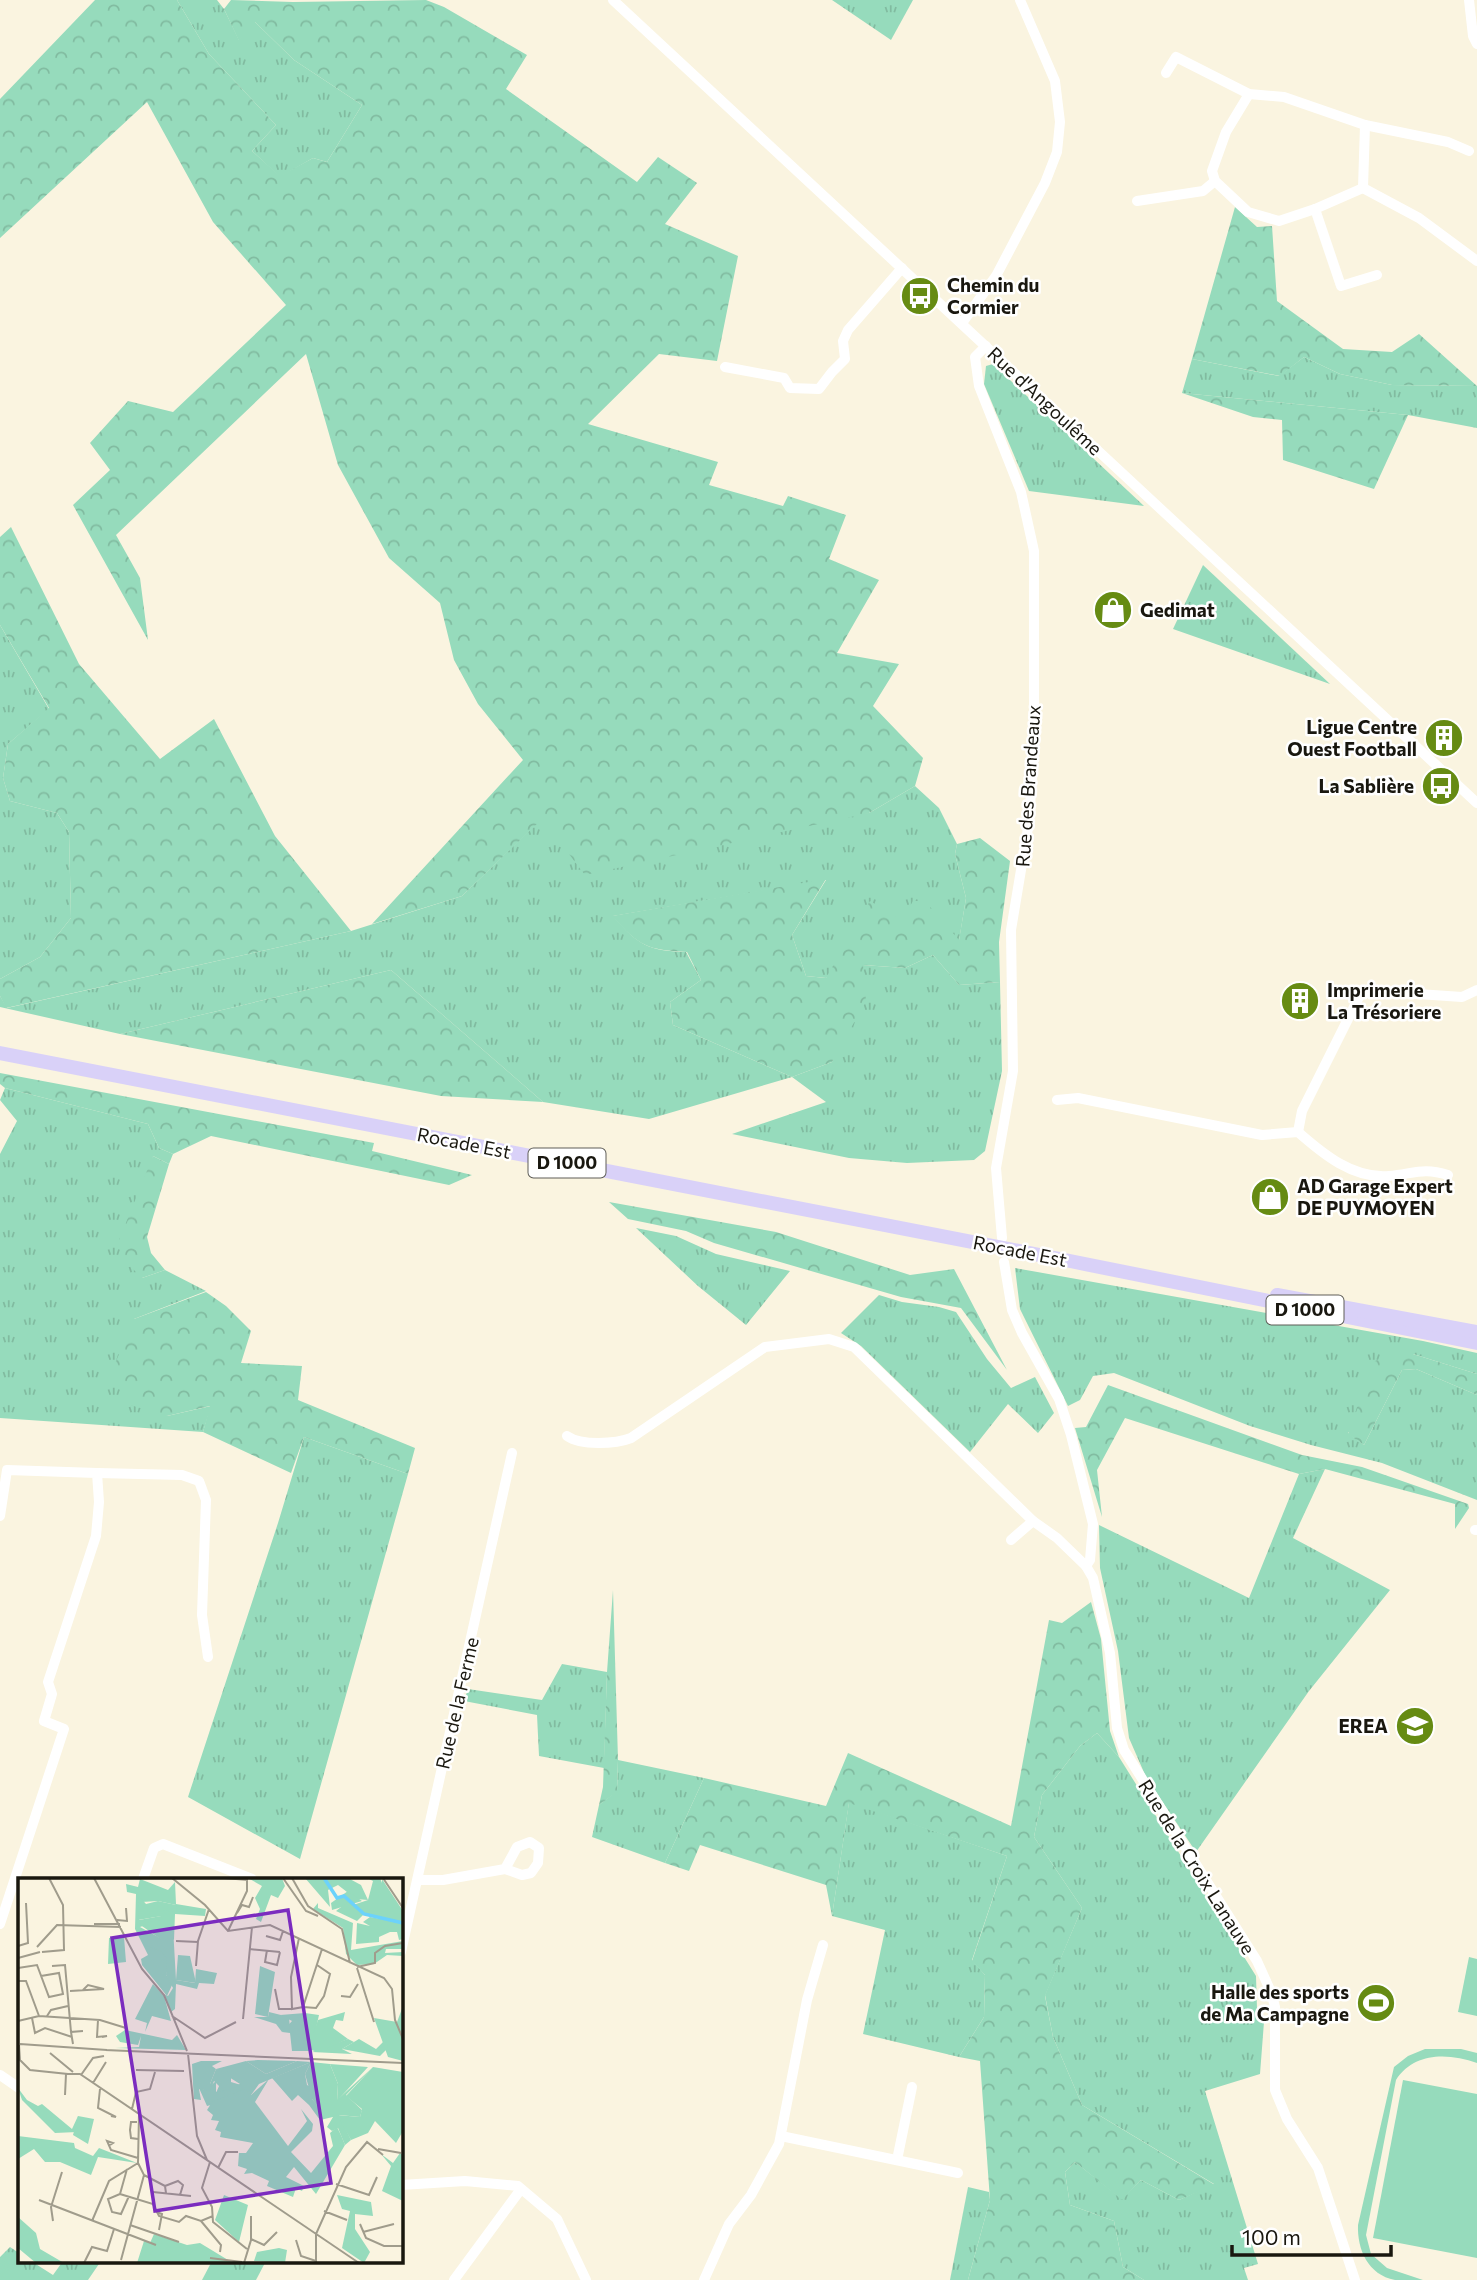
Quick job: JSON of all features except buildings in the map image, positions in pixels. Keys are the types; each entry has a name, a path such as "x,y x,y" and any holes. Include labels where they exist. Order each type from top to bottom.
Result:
{"main road":[{"name":"Rocade Est","path":"0,1053 1134,1273 1477,1343"},
{"name":"Rocade Est","path":"1134,1273 1337,1305 1477,1332"}],"street":[{"name":"Rue d'Angoulême","path":"613,0 1477,803"},
{"path":"962,323 996,276 1045,183 1056,152 1060,122 1055,81 1020,0"},
{"path":"1469,0 1473,36 1477,44"},
{"path":"1166,74 1176,57 1249,94 1283,97 1365,125 1448,142 1469,151"},
{"path":"1249,94 1226,132 1212,172 1215,181 1248,212 1279,221 1363,188"},
{"path":"1363,188 1365,125"},
{"path":"1137,201 1203,191 1215,181"},
{"path":"1363,188 1419,218 1477,261"},
{"path":"1315,209 1341,286 1377,275"},
{"path":"725,367 784,378 790,388 820,389 845,359 843,341 848,330 902,268"},
{"name":"Rue des Brandeaux","path":"986,346 975,357 979,386 1021,492 1034,551 1034,746 1029,822 1011,930 1013,1071 996,1168 1002,1238"},
{"path":"1298,1132 1303,1111 1360,995 1374,991 1462,997 1477,990"},
{"path":"1057,1100 1078,1098 1262,1135 1298,1132 1318,1150 1349,1170 1372,1176 1431,1169 1448,1175"},
{"path":"568,1436 579,1441 622,1442 765,1347 829,1339 854,1347 1033,1521 1058,1538 1086,1566 1090,1560 1093,1524 1071,1435 1059,1399 1012,1310 1004,1262"},
{"name":"Rue de la Ferme","path":"402,1948 512,1453"},
{"path":"0,1516 4,1469 182,1475 199,1481 205,1500 202,1615 208,1657"},
{"path":"0,1924 64,1729 44,1721 52,1694 48,1682 96,1536 99,1502 97,1473"},
{"path":"1011,1540 1033,1521"},
{"name":"Rue de la Croix Lanauve","path":"1086,1566 1093,1578 1110,1653 1117,1728 1124,1750 1256,1961 1271,1992 1275,2007 1275,2090 1287,2119 1318,2168 1355,2280"},
{"path":"143,1878 154,1848 163,1844 249,1878"},
{"path":"418,1880 443,1880 505,1869"},
{"path":"704,2280 729,2224 751,2195 779,2144 807,2000 823,1945"},
{"path":"0,2075 18,2087"},
{"path":"897,2160 912,2087"},
{"path":"780,2136 958,2173"},
{"path":"402,2185 465,2181 518,2186 558,2219 586,2280"},
{"path":"454,2280 521,2189"}],"green space":[{"path":"95,0 177,0 209,54 276,125 252,151 280,176 313,158 327,162 362,105 294,60 255,22 239,41 224,9 231,0 426,0 444,7 527,55 506,89 637,182 658,157 697,183 665,224 738,256 717,361 659,354 588,424 718,462 709,485 783,506 788,496 846,515 829,559 879,580 837,653 899,664 873,706 923,758 915,786 869,813 585,875 542,819 462,896 372,924 523,760 478,704 454,660 440,603 389,558 338,465 306,354 116,535 140,578 148,640 73,505 110,470 90,443 128,401 173,412 286,305 213,222 147,102 0,238 0,99"},
{"path":"177,0 217,0 239,40 254,21 294,60 362,105 327,162 313,158 280,177 252,151 276,125 209,54"},
{"path":"832,0 913,0 891,40"},
{"path":"1235,207 1257,227 1272,226 1277,301 1343,349 1392,352 1419,334 1477,386 1392,385 1340,374 1304,357 1280,376 1192,359"},
{"path":"1304,357 1340,374 1392,385 1477,386 1477,428 1408,415 1182,393 1192,359 1279,376"},
{"path":"993,364 1144,506 1029,491 984,384 986,366"},
{"path":"1182,393 1408,415 1374,489 1283,460 1282,420 1253,417"},
{"path":"11,527 79,664 160,759 214,719 275,836 351,931 6,1008 0,996 0,979 40,957 71,918 69,832 57,813 10,801 3,778 8,744 49,708 0,625 0,537"},
{"path":"1203,565 1330,684 1173,629"},
{"path":"0,625 49,709 8,744 3,778 10,801 57,813 69,832 71,918 40,957 0,979"},
{"path":"915,786 939,808 957,844 955,854 966,898 959,941 902,921 826,978 806,976 792,935 826,880 613,916 645,945 686,952 701,980 670,1002 673,1025 792,1077 649,1119 543,1102 391,970 120,1034 0,1007 0,996 7,1008 351,931 462,896 542,818 869,813"},
{"path":"980,838 1010,861 999,942 1000,982 959,985 933,955 905,968 863,965 866,1001 832,1062 792,1077 673,1025 670,1002 701,980 687,952 653,948 629,934 612,916 826,879 792,935 806,976 826,978 870,901 902,920 913,901 925,901 959,940 966,898 955,854 957,844"},
{"path":"933,955 959,985 1000,982 1002,1071 985,1151 974,1160 907,1163 849,1158 732,1134 826,1102 792,1077 832,1062 863,965 905,968"},
{"path":"391,970 543,1102 441,1096 120,1034"},
{"path":"0,1073 374,1143 372,1151 472,1175 449,1185 211,1136 173,1154 159,1148 148,1124 5,1088 0,1084"},
{"path":"5,1088 148,1124 159,1148 173,1154 169,1164 153,1156 142,1278 165,1270 206,1291 134,1319 167,1416 211,1406 203,1432 0,1418 0,1154 17,1121 0,1100"},
{"path":"153,1156 169,1164 147,1237 151,1253 165,1270 142,1278 122,1258 119,1240"},
{"path":"609,1202 776,1232 910,1275 954,1269 1007,1370 961,1308 901,1297 714,1243 686,1231 628,1219"},
{"path":"636,1228 676,1236 716,1254 790,1271 746,1325 698,1286"},
{"path":"1015,1268 1477,1353 1477,1374 1413,1354 1348,1433 1364,1445 1402,1370 1416,1369 1477,1395 1477,1500 1382,1463 1250,1426 1114,1373 1093,1376 1080,1400 1068,1406 1020,1309"},
{"path":"206,1292 226,1306 251,1331 241,1363 302,1366 298,1400 415,1448 408,1474 304,1437 291,1473 203,1432 210,1406 167,1416 130,1405 111,1373 134,1319"},
{"path":"879,1295 956,1312 987,1359 1011,1388 1035,1377 1054,1413 1038,1433 1008,1404 970,1452 861,1346 841,1333"},
{"path":"1392,1354 1413,1354 1477,1374 1477,1395 1416,1369 1402,1370 1364,1445 1348,1434 1375,1361"},
{"path":"1108,1385 1302,1455 1362,1467 1468,1504 1469,1508 1455,1529 1455,1504 1325,1469 1299,1474 1125,1418 1097,1470 1102,1517 1075,1428 1086,1427"},
{"path":"304,1437 408,1474 300,1859 188,1797"},
{"path":"1325,1469 1293,1538 1390,1590 1309,1691 1196,1852 1146,1777 1129,1738 1118,1651 1100,1568 1099,1525 1249,1598 1299,1474"},
{"path":"613,1590 617,1792 599,1805 603,1787"},
{"path":"1091,1602 1101,1639 1110,1731 1119,1757 1097,1733 1080,1746 1042,1795 1034,1837 1082,1908 1045,1996 1053,2037 1082,2105 1215,2185 1179,2200 1141,2180 1122,2200 1075,2162 1065,2172 1070,2205 1114,2221 1123,2267 1144,2280 968,2280 990,2200 980,2061 959,2057 984,2017 985,1975 972,1961 1007,1856 849,1803 832,1916 826,1885 700,1845 689,1871 665,1863 704,1778 826,1806 848,1753 1011,1826 1049,1620 1062,1623"},
{"path":"562,1664 607,1672 604,1768 539,1756 537,1715 464,1701 468,1689 542,1700"},
{"path":"1097,1733 1119,1757 1256,1976 1257,2009 1264,2022 1260,2074 1205,2091 1258,2264 1244,2268 1248,2280 1144,2280 1123,2267 1114,2221 1070,2205 1065,2172 1075,2162 1122,2199 1141,2180 1179,2200 1214,2184 1082,2105 1053,2037 1045,1995 1082,1908 1034,1837 1042,1795 1080,1746"},
{"path":"618,1760 704,1778 665,1863 592,1837 599,1805 617,1791"},
{"path":"849,1802 1007,1856 972,1960 985,1975 984,2017 959,2057 863,2034 885,1930 832,1916"},
{"path":"1469,1957 1477,1959 1477,2016 1458,2012"},
{"path":"1425,2049 1461,2049 1477,2053 1477,2063 1432,2057 1412,2064 1396,2080 1366,2235 1371,2254 1387,2268 1423,2280 1395,2280 1378,2273 1366,2260 1362,2252 1358,2225 1394,2067 1408,2056"},
{"path":"1403,2080 1477,2094 1477,2258 1373,2238"},
{"path":"968,2187 989,2192 990,2200 968,2280 950,2280"},
{"path":"10,2247 18,2252 18,2262 33,2262 53,2275 62,2262 100,2262 88,2280 0,2280 0,2257"},
{"path":"211,2262 265,2262 256,2280 202,2280"}],"place":[{"name":"Chemin du Cormier","path":"920,296"},
{"name":"Gedimat","path":"1113,610"},
{"name":"Ligue Centre Ouest Football","path":"1444,738"},
{"name":"La Sablière","path":"1441,786"},
{"name":"Imprimerie La Trésoriere","path":"1300,1001"},
{"name":"AD Garage Expert DE PUYMOYEN","path":"1270,1197"},
{"name":"EREA","path":"1415,1726"},
{"name":"Halle des sports de Ma Campagne","path":"1376,2003"}]}
